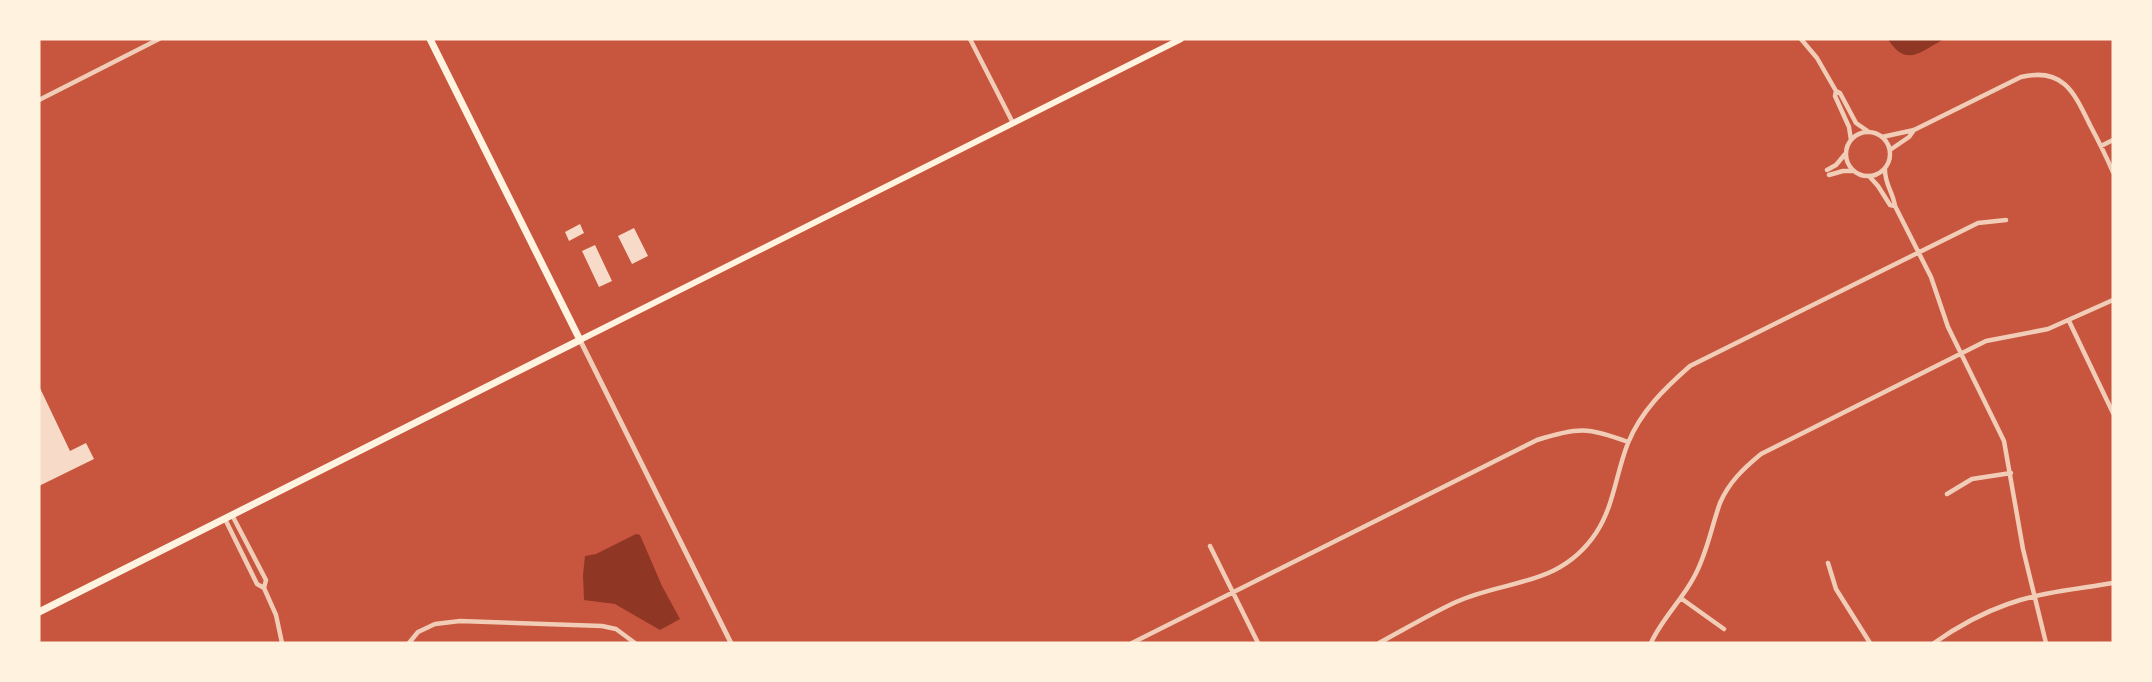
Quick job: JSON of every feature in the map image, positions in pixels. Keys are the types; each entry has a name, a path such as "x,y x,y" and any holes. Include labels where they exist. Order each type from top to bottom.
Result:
{"main road":[{"path":"430,39 580,340"},
{"path":"39,612 1181,39"}],"street":[{"path":"39,100 159,39"},
{"path":"970,39 1013,123"},
{"path":"1802,39 1817,58 1836,91 1840,93 1856,123 1882,137 1914,130 2021,77 2035,74 2054,77 2064,82 2071,90 2113,172"},
{"path":"1836,91 1835,96 1849,127 1851,140 1846,153 1828,173 1854,171 1869,176 1890,206 1895,206"},
{"path":"1890,150 1914,130"},
{"path":"1851,140 1863,132 1869,132"},
{"path":"1882,137 1890,150 1885,168 1886,182 1895,206 1931,278 1948,327 2004,441 2012,473 2019,528 2046,643"},
{"path":"2101,146 2113,140"},
{"path":"1846,153 1846,160 1854,171"},
{"path":"1869,176 1878,174 1885,168"},
{"path":"1379,643 1456,602 1527,582 1554,571 1577,555 1596,533 1608,510 1628,442 1647,410 1666,386 1690,366 1978,223 2006,220"},
{"path":"1651,643 1682,599 1703,560 1720,503 1730,485 1742,469 1761,454 1986,340 2031,334 2069,321 2113,300"},
{"path":"2069,321 2113,413"},
{"path":"580,340 730,643"},
{"path":"1132,643 1537,440 1563,431 1585,429 1605,433 1628,442"},
{"path":"1947,494 1972,479 2012,473"},
{"path":"232,515 266,580 264,588"},
{"path":"225,519 257,584 264,588 276,615 282,643"},
{"path":"1210,546 1258,643"},
{"path":"1828,564 1836,590 1870,643"},
{"path":"1934,643 1979,616 2008,604 2035,596 2113,583"},
{"path":"1682,599 1724,629"},
{"path":"409,643 418,632 435,624 460,621 602,626 616,629 635,643"}],"shaded area":[{"path":"1888,39 1944,39 1914,55 1907,55 1895,48"},
{"path":"636,534 640,535 662,586 680,619 660,630 615,604 584,600 585,556 596,554"}],"building":[{"path":"580,224 584,233 569,241 565,232"},
{"path":"634,228 648,256 632,264 618,236"},
{"path":"595,245 612,281 599,287 582,251"},
{"path":"39,386 70,451 86,443 94,459 39,486"}]}
